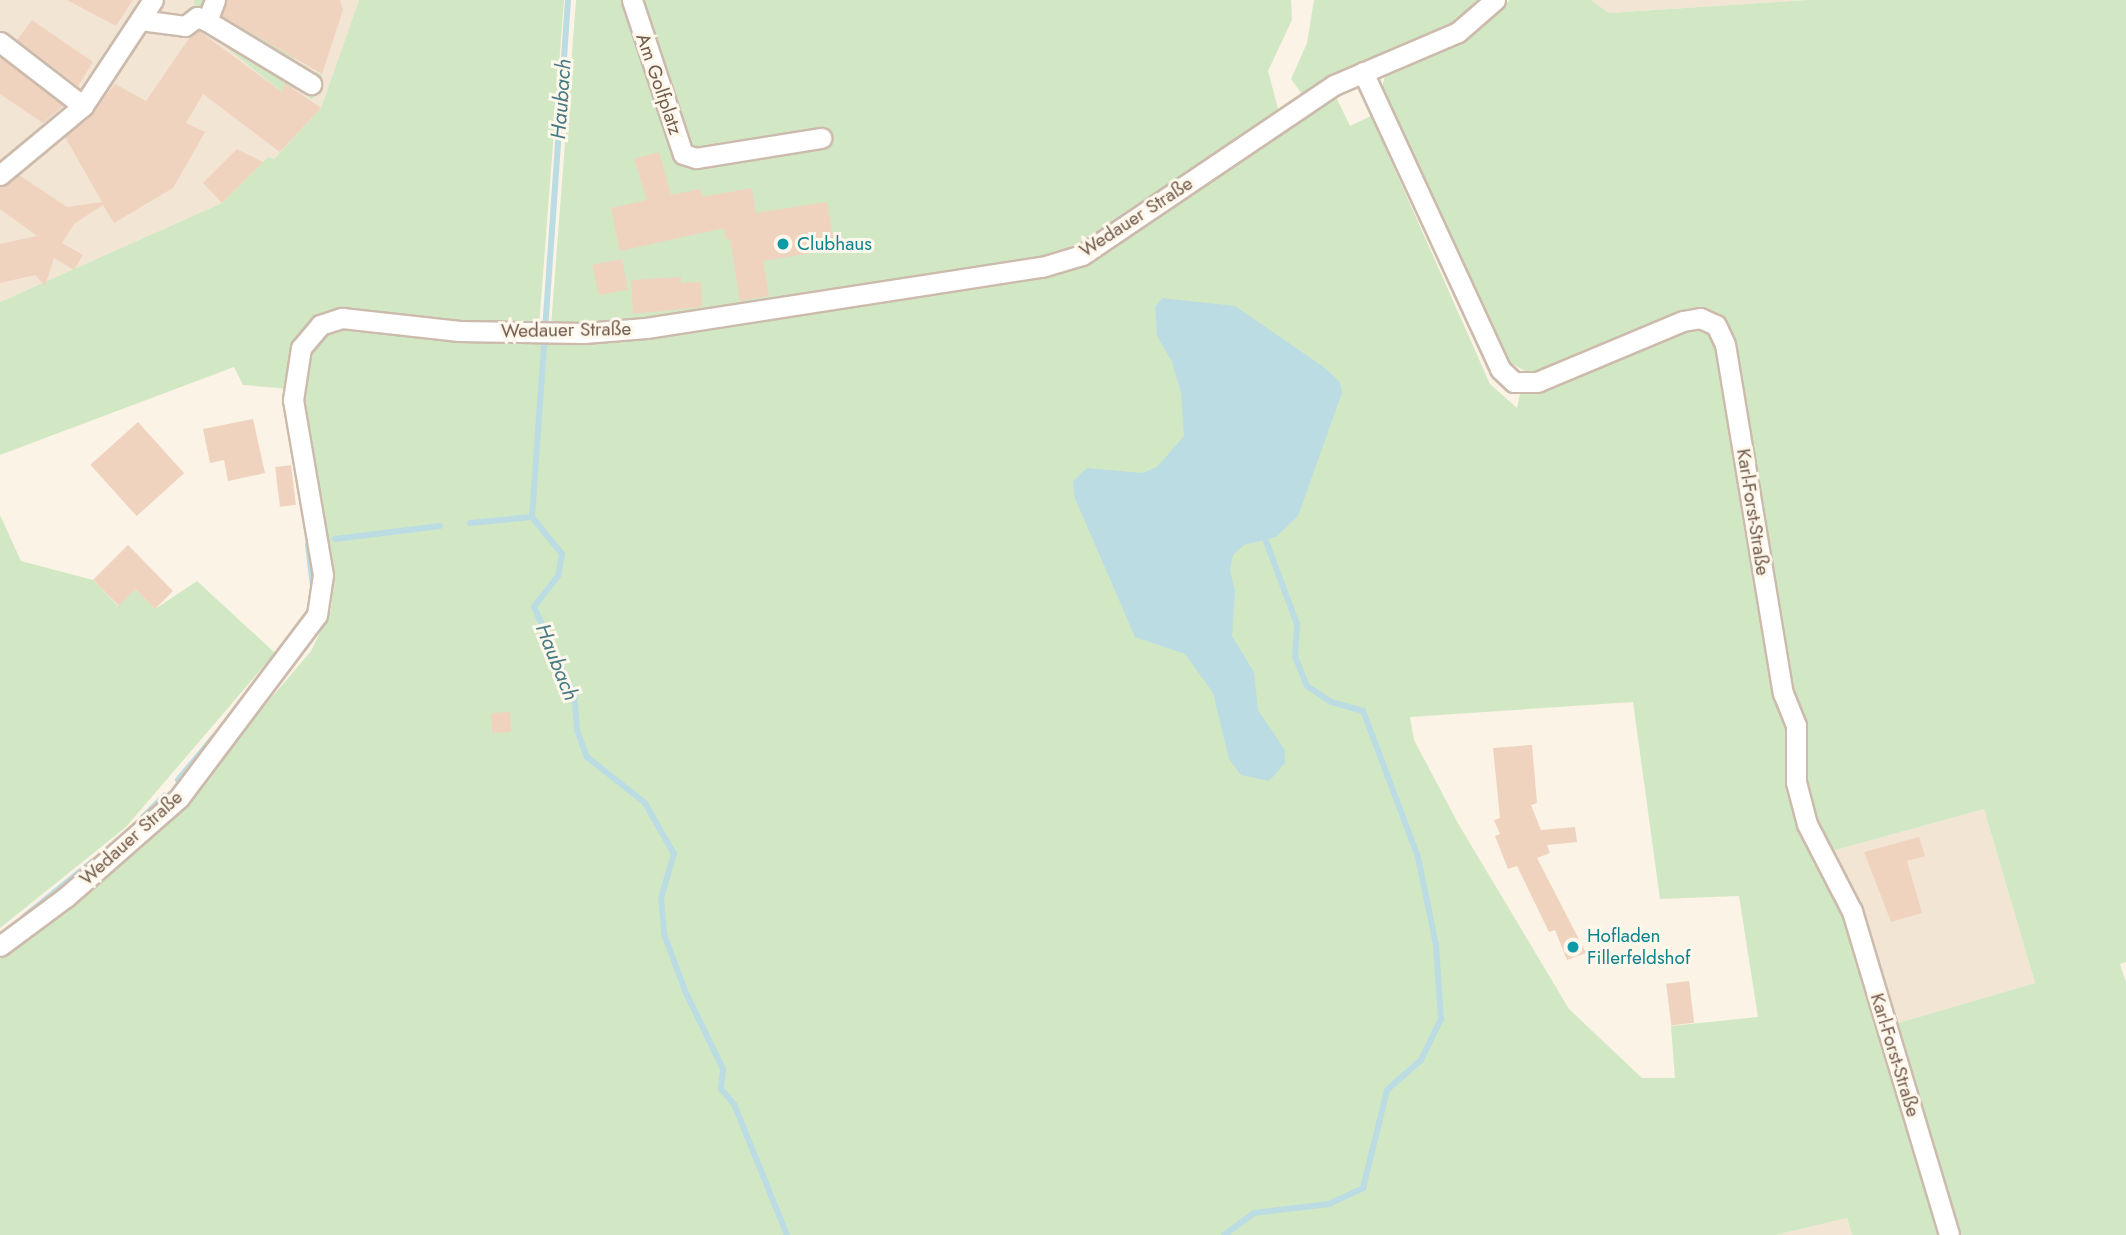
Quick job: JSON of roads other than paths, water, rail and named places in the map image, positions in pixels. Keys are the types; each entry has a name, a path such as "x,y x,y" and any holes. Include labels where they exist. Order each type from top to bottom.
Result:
{"street":[{"path":"0,175 83,106 153,0"},
{"path":"207,21 215,0"},
{"name":"Am Golfplatz","path":"632,0 683,154 696,158 821,138"},
{"name":"Wedauer Straße","path":"0,946 66,897 179,798 317,615 323,575 293,400 301,348 320,325 342,318 459,331 542,332 646,328 1042,267 1082,255 1325,91 1458,32 1495,0"},
{"path":"141,20 185,26 197,17 311,84"},
{"path":"0,42 83,106"},
{"name":"Karl-Forst-Straße","path":"1363,72 1500,369 1514,382 1537,382 1683,321 1700,318 1716,325 1726,344 1783,693 1796,726 1796,782 1807,824 1852,911 1949,1235"}],"water":[{"path":"1162,298 1235,306 1325,368 1340,382 1342,393 1298,516 1276,537 1244,545 1233,555 1230,570 1235,591 1232,636 1254,672 1258,710 1285,750 1285,763 1269,781 1241,775 1229,759 1213,693 1185,654 1135,637 1074,496 1073,481 1087,468 1142,473 1157,467 1184,436 1181,393 1172,362 1157,336 1155,307"}],"waterway":[{"name":"Haubach","path":"568,0 532,517 562,554 558,576 534,607 574,694 577,730 587,757 645,803 674,854 661,898 664,934 686,993 723,1069 721,1089 734,1104 787,1235"},
{"path":"470,523 532,517"},
{"path":"335,539 440,526"},
{"path":"1224,1235 1254,1213 1329,1204 1363,1188 1387,1090 1421,1060 1441,1019 1436,945 1418,857 1363,711 1331,702 1307,686 1295,656 1297,624 1266,541"},
{"path":"308,545 313,586"},
{"path":"178,780 213,738"},
{"path":"143,817 164,796"},
{"path":"25,916 93,861"}],"place":[{"name":"Clubhaus","path":"783,244"},
{"name":"Hofladen Fillerfeldshof","path":"1573,947"}]}
